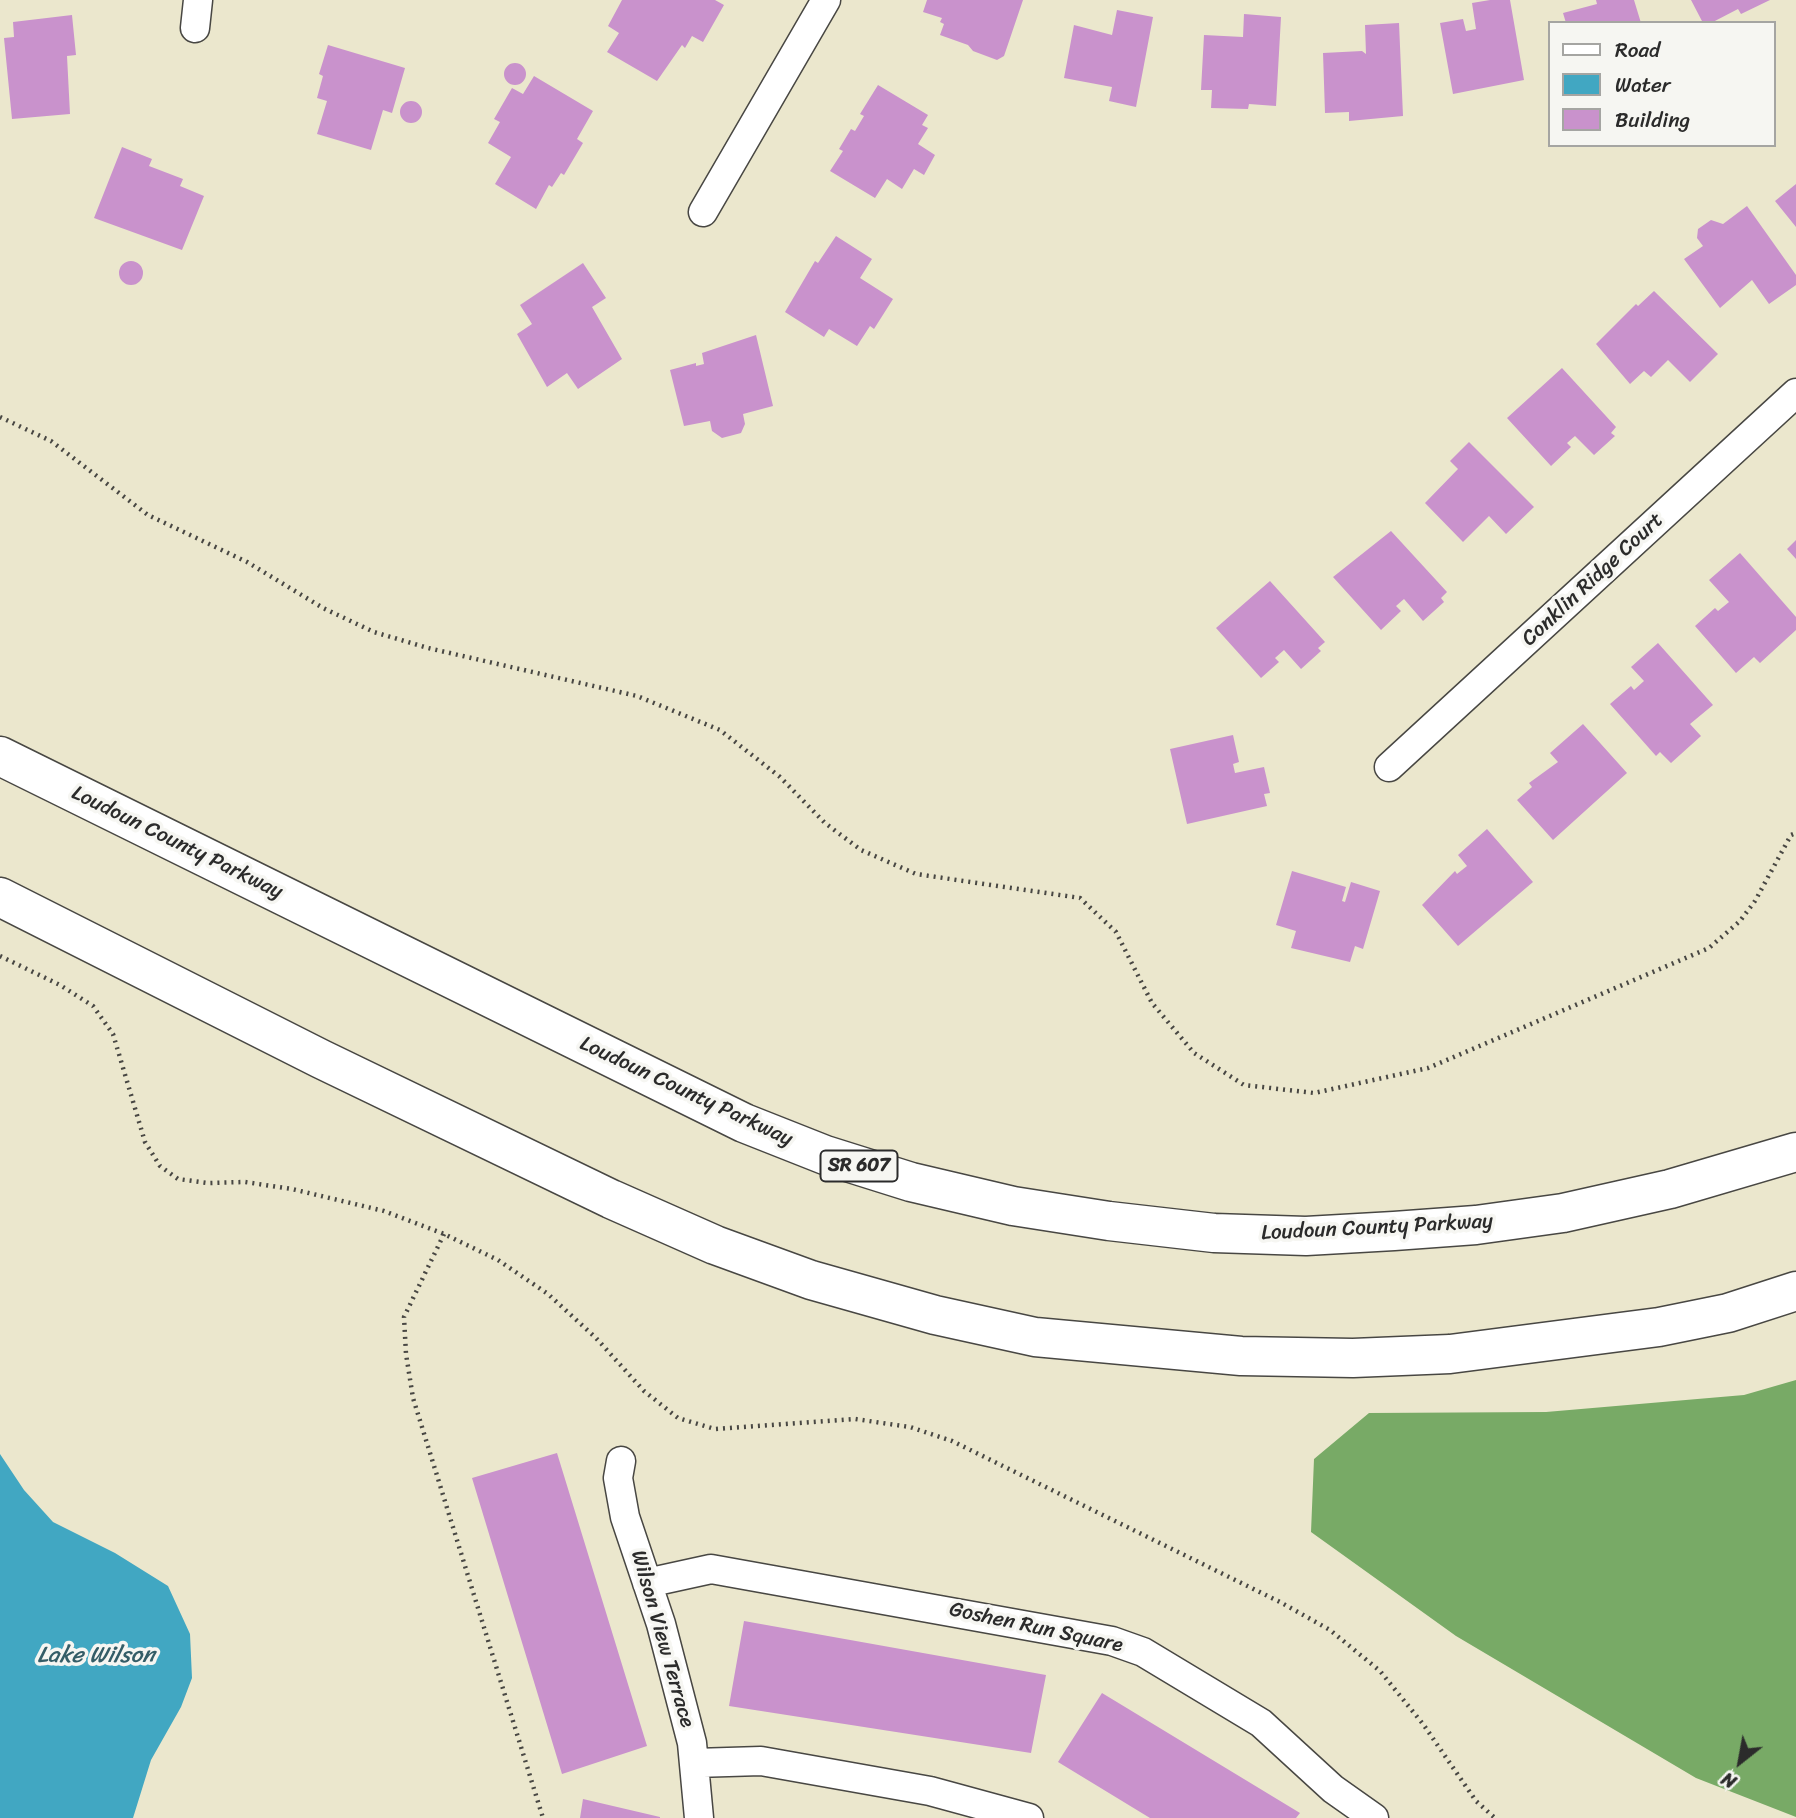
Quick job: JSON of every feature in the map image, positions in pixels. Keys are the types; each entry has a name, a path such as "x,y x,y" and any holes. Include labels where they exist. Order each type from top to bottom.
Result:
{"main road":[{"name":"Loudoun County Parkway","path":"0,756 744,1123 825,1154 911,1182 1013,1206 1214,1233 1306,1236 1394,1231 1476,1225 1563,1213 1671,1189 1796,1152"},
{"path":"0,897 321,1059 611,1199 715,1245 823,1284 935,1315 1035,1338 1241,1356 1353,1358 1450,1354 1659,1327 1728,1313 1796,1291"}],"street":[{"path":"195,28 198,0"},
{"path":"703,212 826,0"},
{"name":"Conklin Ridge Court","path":"1389,767 1796,393"},
{"name":"Wilson View Terrace","path":"621,1461 618,1478 625,1517 661,1624 695,1763 699,1818"},
{"name":"Goshen Run Square","path":"648,1583 694,1571 723,1570 1112,1641 1143,1652 1261,1723 1333,1789 1374,1818"},
{"path":"695,1763 761,1761 930,1791 1018,1817"}],"path":[{"path":"0,417 51,441 148,515 247,562 323,608 374,632 428,649 637,696 720,730 780,777 825,823 861,850 916,874 1021,892 1062,893 1080,898 1116,932 1152,1003 1194,1053 1244,1085 1314,1093 1428,1068 1709,948 1740,921 1755,901 1791,835 1796,833"},
{"path":"0,956 60,985 93,1006 113,1034 145,1142 160,1166 178,1178 208,1183 245,1182 292,1189 384,1211 444,1234 498,1260 548,1294 596,1338 644,1391 678,1418 715,1429 855,1419 910,1427 952,1441 1280,1602 1330,1630 1380,1671 1423,1724 1476,1801 1494,1818"},
{"path":"444,1234 404,1317 405,1354 413,1398 543,1818"}],"green space":[{"path":"1796,1380 1796,1817 1696,1778 1456,1636 1311,1532 1314,1459 1369,1413 1546,1412 1744,1395"}],"water":[{"name":"Lake Wilson","path":"0,1454 24,1490 53,1522 115,1553 168,1586 190,1634 192,1678 181,1707 151,1760 133,1818 0,1818"}],"building":[{"path":"622,0 715,0 724,5 703,42 692,36 685,48 682,45 657,81 607,52 619,33 608,26"},
{"path":"927,0 1023,0 1004,56 997,60 940,35 944,24 940,22 942,18 923,12"},
{"path":"1510,0 1524,80 1453,94 1440,23 1463,19 1466,31 1476,29 1472,3"},
{"path":"1596,0 1634,0 1640,21 1565,21 1563,13 1597,4"},
{"path":"1691,0 1770,0 1741,14 1738,9 1715,21 1702,21"},
{"path":"1117,10 1153,17 1136,107 1109,101 1112,87 1064,78 1074,25 1112,35"},
{"path":"1244,14 1281,17 1276,106 1249,104 1248,109 1211,108 1212,90 1201,90 1204,35 1243,37"},
{"path":"72,15 76,55 67,56 70,114 12,119 4,38 14,37 13,22"},
{"path":"1399,23 1403,116 1349,121 1349,112 1325,113 1323,53 1362,51 1366,54 1365,25"},
{"path":"328,45 405,68 392,113 383,110 371,150 317,134 327,101 317,98 323,76 319,74"},
{"path":"515,63 523,66 526,74 523,82 515,85 507,82 504,74 507,66"},
{"path":"534,76 593,111 577,139 583,143 564,175 561,173 552,187 549,185 536,209 495,184 511,157 488,143 500,122 494,119 512,88 523,94"},
{"path":"878,85 928,115 922,125 928,128 918,144 935,155 924,175 914,169 902,189 887,179 875,198 830,171 843,151 839,149 851,129 855,131 864,116 860,114"},
{"path":"411,101 419,104 422,112 419,120 411,123 403,120 400,112 403,104"},
{"path":"122,147 152,159 149,166 183,179 180,186 204,196 182,250 94,218"},
{"path":"1796,184 1796,227 1775,201"},
{"path":"1747,206 1796,275 1796,285 1769,304 1752,280 1720,308 1684,259 1703,246 1697,238 1698,229 1711,220 1723,224"},
{"path":"836,236 872,259 860,278 893,299 874,329 870,326 857,346 829,329 824,337 785,312 815,261 818,263"},
{"path":"131,261 140,264 143,273 140,282 131,285 122,282 119,273 122,264"},
{"path":"583,263 606,298 592,307 622,359 578,389 567,373 547,387 517,334 532,324 520,305"},
{"path":"1654,291 1718,354 1690,382 1668,360 1651,377 1644,371 1630,384 1596,344 1636,304 1638,306"},
{"path":"756,335 773,406 743,414 745,424 741,433 722,438 712,431 710,421 684,426 670,370 696,363 696,366 704,364 702,353"},
{"path":"1562,368 1616,427 1611,433 1615,436 1594,455 1575,436 1567,443 1571,447 1551,466 1507,418"},
{"path":"1469,442 1534,507 1506,534 1489,516 1463,542 1425,503 1458,469 1450,461"},
{"path":"1391,531 1447,592 1441,598 1444,602 1423,621 1404,599 1396,606 1401,611 1381,630 1333,577"},
{"path":"1796,540 1796,559 1787,549"},
{"path":"1740,553 1796,617 1796,630 1760,663 1754,657 1736,673 1695,626 1715,608 1718,611 1729,602 1709,580"},
{"path":"1270,581 1325,642 1318,648 1321,651 1301,669 1284,650 1275,658 1279,662 1261,678 1216,628"},
{"path":"1658,643 1713,705 1690,724 1701,736 1671,763 1660,752 1656,756 1610,704 1631,686 1634,690 1644,681 1631,667"},
{"path":"1583,724 1627,773 1553,840 1517,800 1532,787 1529,783 1558,762 1550,753"},
{"path":"1233,735 1239,762 1233,764 1235,773 1264,767 1270,793 1264,794 1267,806 1187,824 1170,749"},
{"path":"1487,829 1533,882 1458,946 1422,905 1455,871 1457,874 1467,866 1458,855"},
{"path":"1292,871 1346,887 1342,901 1345,902 1351,882 1380,891 1363,949 1355,946 1350,962 1291,948 1296,931 1276,925"},
{"path":"557,1453 647,1746 562,1774 472,1478"},
{"path":"744,1621 1046,1675 1031,1753 729,1706"},
{"path":"1102,1693 1300,1813 1296,1818 1150,1818 1058,1762"},
{"path":"583,1799 660,1817 660,1818 580,1818"}]}
